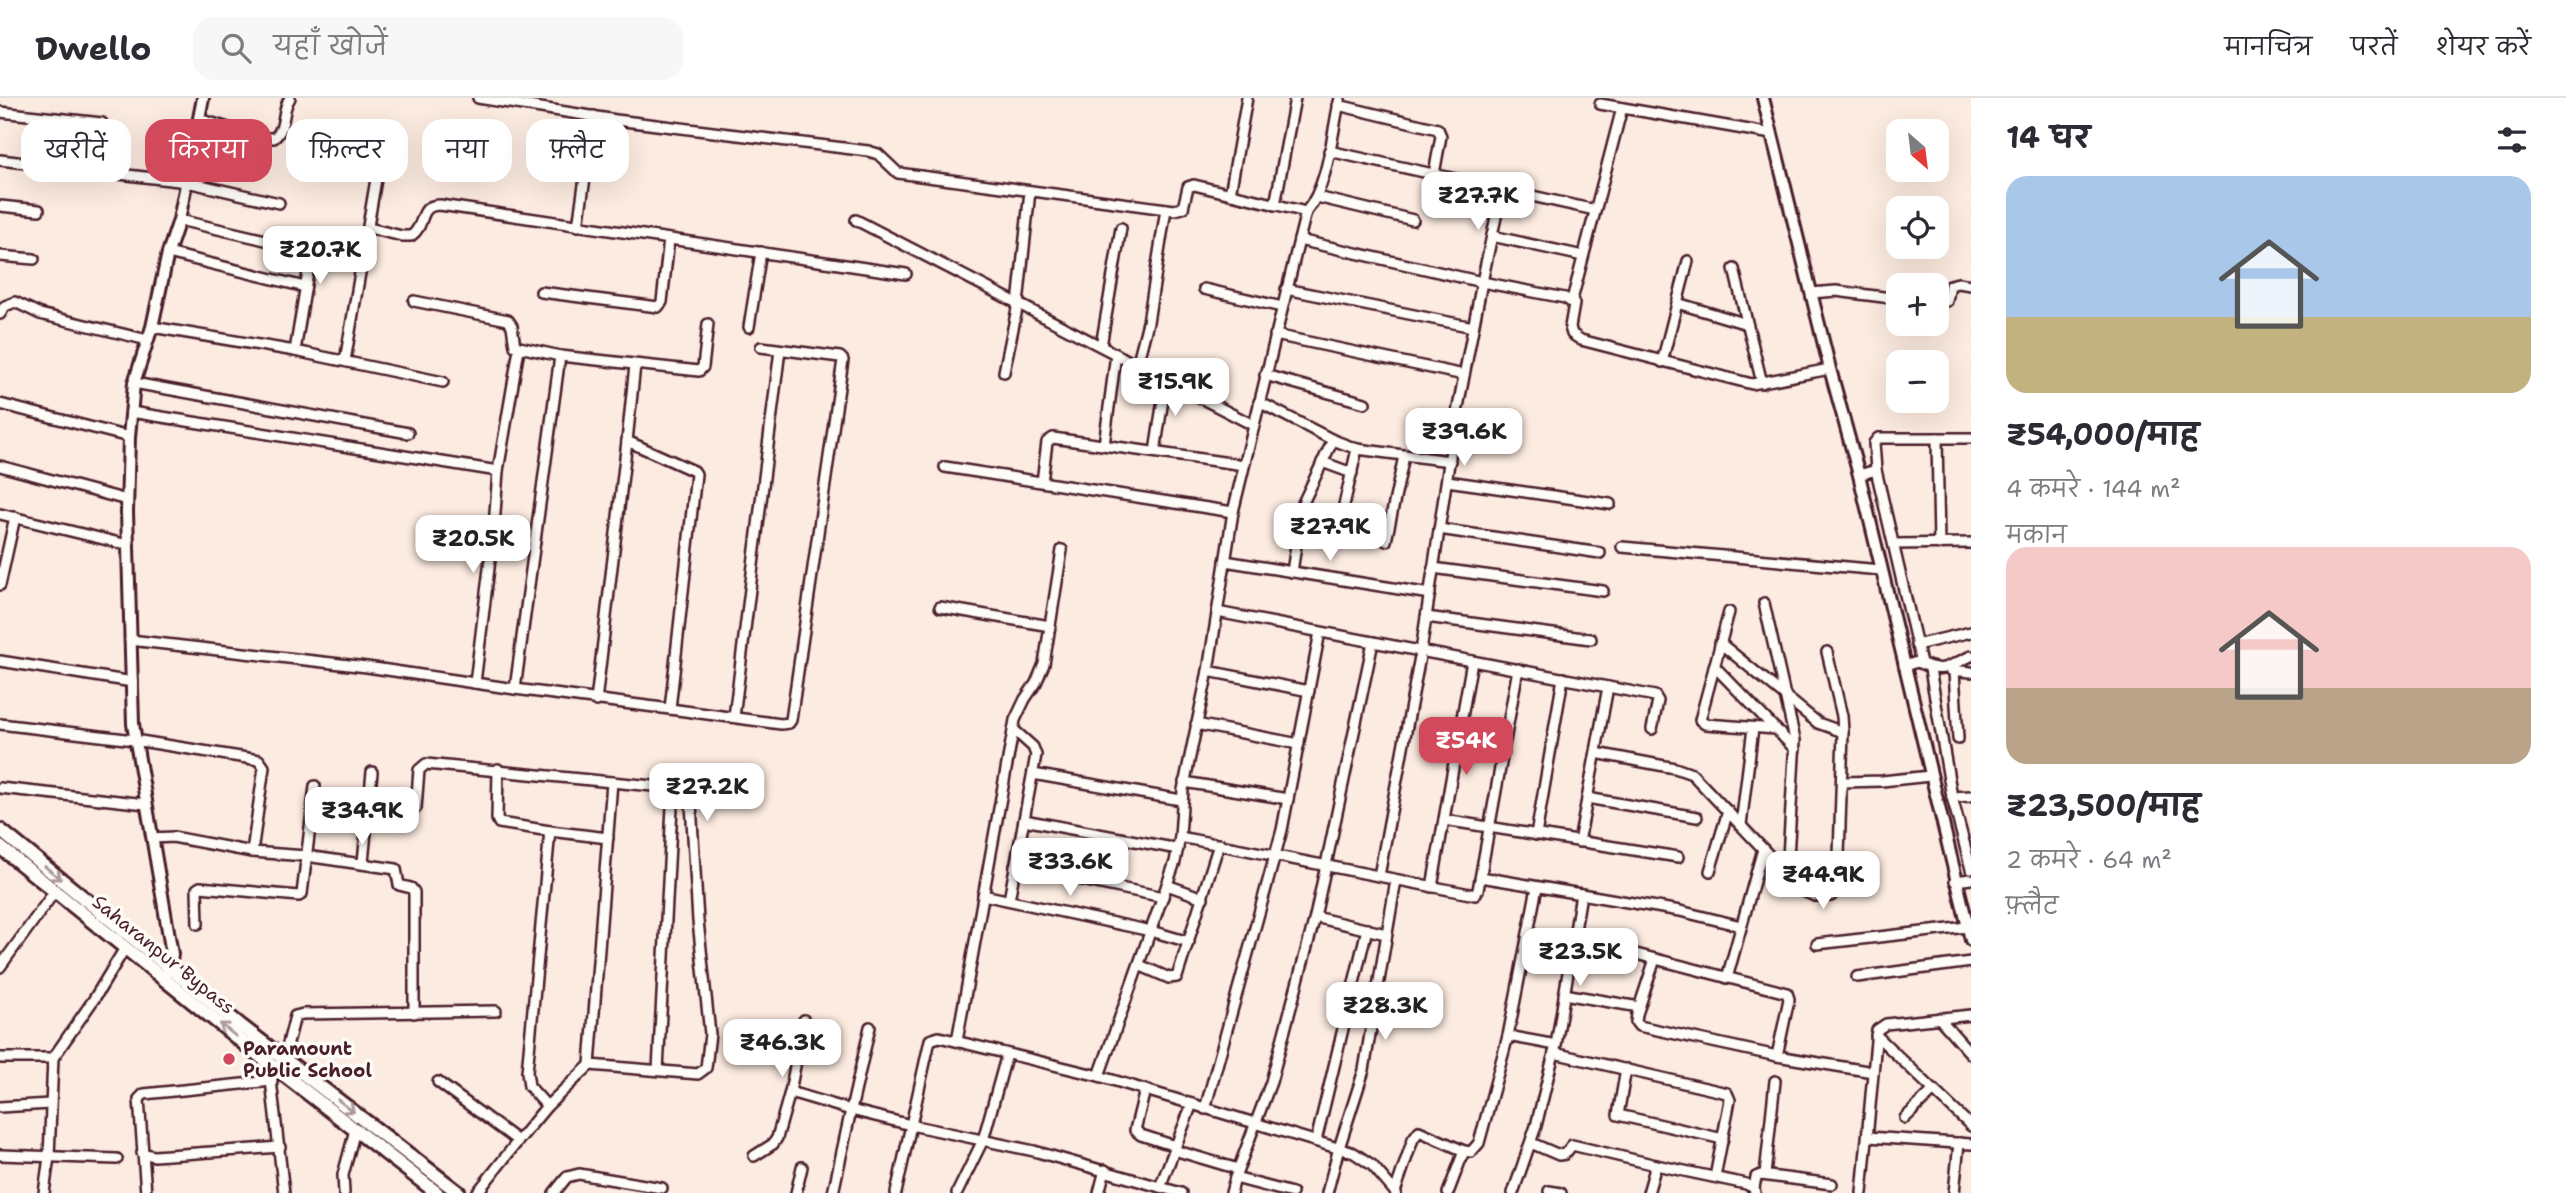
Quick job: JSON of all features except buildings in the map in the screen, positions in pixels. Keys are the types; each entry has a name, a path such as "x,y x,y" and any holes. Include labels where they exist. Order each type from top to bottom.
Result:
{"main road":[{"path":"0,830 166,972"},
{"name":"Saharanpur Bypass","path":"0,847 125,948 166,972 275,1057 355,1130 437,1193"},
{"path":"275,1057 459,1193"}],"street":[{"path":"199,119 203,98"},
{"path":"272,138 281,132 285,108 290,98"},
{"path":"478,98 594,116 868,151 877,154 898,173 1179,210 1183,208 1186,192 1191,186 1306,212"},
{"path":"1230,194 1247,98"},
{"path":"1275,205 1295,98"},
{"path":"1763,98 1830,369 1860,475 1881,570 1911,664 1930,776 1971,940"},
{"path":"1099,1076 1178,849 1181,800 1208,671 1233,512 1298,240 1306,212 1317,197 1339,102 1438,129 1441,136 1434,174"},
{"path":"1600,104 1772,134"},
{"path":"1622,108 1572,300 1574,304 1570,327 1576,338 1739,382 1762,383 1830,369"},
{"path":"0,112 65,119"},
{"path":"578,226 594,116"},
{"path":"1329,151 1595,209"},
{"path":"0,160 145,177"},
{"path":"166,972 172,954 134,740 127,500 134,383 152,327 187,182 279,203"},
{"path":"345,361 377,182"},
{"path":"1379,876 1421,651 1464,375 1502,189"},
{"path":"1004,372 1018,304 1030,191"},
{"path":"1317,197 1413,219"},
{"path":"369,228 411,236 417,232 425,210 436,205 906,274"},
{"path":"0,206 39,210"},
{"path":"1137,365 1148,322 1166,209"},
{"path":"179,220 274,242"},
{"path":"856,220 1253,425"},
{"path":"1101,346 1121,228"},
{"path":"1492,236 1583,256"},
{"path":"541,292 658,307 662,302 669,239"},
{"path":"1298,240 1572,300"},
{"path":"295,351 310,256 315,245 365,249"},
{"path":"168,253 305,287"},
{"path":"749,327 761,253"},
{"path":"0,256 34,259"},
{"path":"1662,362 1688,261"},
{"path":"1734,269 1762,383"},
{"path":"1949,291 1950,285 1971,285"},
{"path":"1204,289 1282,307"},
{"path":"1286,289 1473,327"},
{"path":"1811,293 1836,291 1886,297"},
{"path":"414,301 508,320 512,326 513,343 520,349 559,356 699,371 703,367 708,324"},
{"path":"0,314 5,306 15,302 40,314 148,340"},
{"path":"1677,303 1747,324"},
{"path":"152,327 295,351 443,382"},
{"path":"1275,335 1464,375"},
{"path":"130,640 367,667 596,701 786,724 791,720 843,360 840,357 761,348"},
{"path":"475,683 498,471 520,349"},
{"path":"734,717 780,350"},
{"path":"1104,445 1116,354"},
{"path":"515,689 559,356"},
{"path":"596,701 635,365"},
{"path":"1265,375 1364,403"},
{"path":"1155,452 1166,380"},
{"path":"134,383 408,433"},
{"path":"1259,402 1333,440 1357,449 1450,461"},
{"path":"0,404 129,437"},
{"path":"131,412 498,471"},
{"path":"1911,664 1916,645 1894,544 1874,472 1874,443 1882,438 1971,439"},
{"path":"1937,438 1939,544"},
{"path":"1042,482 1049,439 1244,465"},
{"path":"1292,572 1303,505 1333,440"},
{"path":"627,441 696,474 670,709"},
{"path":"1338,531 1357,449"},
{"path":"1385,541 1404,456"},
{"path":"1322,462 1352,473"},
{"path":"0,466 127,500"},
{"path":"945,467 1233,512"},
{"path":"1860,475 1874,472"},
{"path":"1447,481 1610,504"},
{"path":"0,514 128,545"},
{"path":"0,585 15,517"},
{"path":"1439,529 1600,553"},
{"path":"1894,544 1971,543"},
{"path":"1622,547 1881,570"},
{"path":"957,1041 1014,730 1018,712 1040,675 1062,550"},
{"path":"1225,561 1430,594"},
{"path":"1433,568 1603,591"},
{"path":"1765,603 1793,721 1795,749 1787,874"},
{"path":"940,607 1050,626"},
{"path":"1217,612 1657,697 1652,729"},
{"path":"1729,612 1700,720 1705,724 1776,729"},
{"path":"1426,617 1591,639"},
{"path":"1205,1109 1275,855 1320,632"},
{"path":"1916,645 1971,632"},
{"path":"1231,1193 1271,1082 1315,918 1373,642"},
{"path":"1720,643 1824,726 1843,732"},
{"path":"1596,753 1685,771 1699,780 1809,894 1831,896 1837,891 1843,732 1842,716 1827,652"},
{"path":"1941,670 1971,656"},
{"path":"0,661 133,682"},
{"path":"1432,887 1472,661"},
{"path":"1911,664 1971,672"},
{"path":"1714,666 1795,749"},
{"path":"1930,668 1952,797 1966,831 1971,869"},
{"path":"1180,837 1475,895 1478,893 1518,669"},
{"path":"1208,671 1309,691"},
{"path":"1954,671 1958,739"},
{"path":"1536,835 1563,678"},
{"path":"1579,842 1608,687"},
{"path":"0,724 134,740 262,761 264,767 252,852"},
{"path":"1196,724 1299,744"},
{"path":"1741,825 1753,728"},
{"path":"1009,900 1036,751 1014,730"},
{"path":"416,808 419,771 424,764 498,769 686,791 691,803 698,921 710,1034 706,1068 702,1072 590,1065"},
{"path":"498,769 499,822 608,838"},
{"path":"363,862 372,772"},
{"path":"1033,774 1181,800"},
{"path":"1843,782 1930,776"},
{"path":"477,1193 547,1106 590,1065 612,782"},
{"path":"1184,782 1288,799"},
{"path":"198,924 197,889 200,887 299,896 303,890 315,786"},
{"path":"0,788 146,804"},
{"path":"658,1070 673,788"},
{"path":"1952,797 1971,796"},
{"path":"1587,798 1697,817"},
{"path":"1710,871 1728,811"},
{"path":"1024,820 1178,849"},
{"path":"1444,820 1678,857"},
{"path":"547,1106 529,1086 527,1072 551,831"},
{"path":"153,838 173,837 252,852 363,862 396,869 399,885 411,888 414,892 414,1013"},
{"path":"1139,965 1169,978 1177,977 1219,844"},
{"path":"1727,978 1763,849"},
{"path":"1016,866 1163,897"},
{"path":"1481,877 1680,912 1741,926"},
{"path":"1957,880 1970,879"},
{"path":"1327,1193 1364,1070 1396,880"},
{"path":"1167,885 1203,898"},
{"path":"896,1193 930,1040 939,1037 1099,1076 1339,1148 1363,1158 1396,1192 1416,1133 1424,1132 1464,1151 1471,1152 1479,1143 1508,1036 1537,887"},
{"path":"0,967 55,891"},
{"path":"1513,1193 1531,1143 1555,1049 1581,894"},
{"path":"983,895 1151,931 1189,942"},
{"path":"1315,918 1386,933"},
{"path":"1817,944 1967,927"},
{"path":"1316,1141 1367,929"},
{"path":"1574,938 1783,991 1788,995 1777,1056"},
{"path":"44,1193 49,1157 53,1058 125,948"},
{"path":"1655,959 1636,1022 1644,1027 1777,1056 1873,1072"},
{"path":"1857,977 1971,962"},
{"path":"1564,993 1639,1007"},
{"path":"284,1193 271,1081 275,1057 287,1047 294,1019 298,1015 496,1011"},
{"path":"1862,1193 1877,1030 1886,1024 1971,1015"},
{"path":"1939,1018 1971,1054"},
{"path":"754,1156 773,1144 777,1138 790,1091 804,1020"},
{"path":"833,1193 870,1027"},
{"path":"1876,1035 1971,1126"},
{"path":"1508,1036 1626,1069 1727,1093 1730,1100 1715,1177"},
{"path":"957,1193 983,1140 1007,1054"},
{"path":"0,1058 53,1058"},
{"path":"1626,1069 1617,1111 1620,1116 1723,1139"},
{"path":"146,1193 139,1099 144,1094 271,1081"},
{"path":"1765,1175 1775,1081"},
{"path":"438,1082 518,1141"},
{"path":"1145,1090 1135,1130 1140,1135 1292,1193"},
{"path":"1905,1118 1934,1090"},
{"path":"790,1091 851,1110 1105,1170 1181,1193"},
{"path":"0,1107 50,1104"},
{"path":"1165,1189 1174,1148 1192,1104"},
{"path":"344,1193 343,1175 355,1130"},
{"path":"1867,1137 1971,1144"},
{"path":"1531,1143 1559,1155 1565,1154 1572,1145 1746,1184 1754,1191"},
{"path":"1955,1193 1959,1143"},
{"path":"142,1153 166,1156 280,1147"},
{"path":"1448,1193 1464,1151"},
{"path":"0,1155 117,1158"},
{"path":"1648,1193 1656,1165"},
{"path":"796,1193 802,1167"},
{"path":"1099,1193 1105,1170"},
{"path":"554,1193 567,1177 579,1174 662,1188"},
{"path":"1754,1191 1756,1177 1765,1175 1832,1184"},
{"path":"1549,1191 1561,1193"}],"place":[{"name":"Paramount Public School","path":"229,1059"}]}
